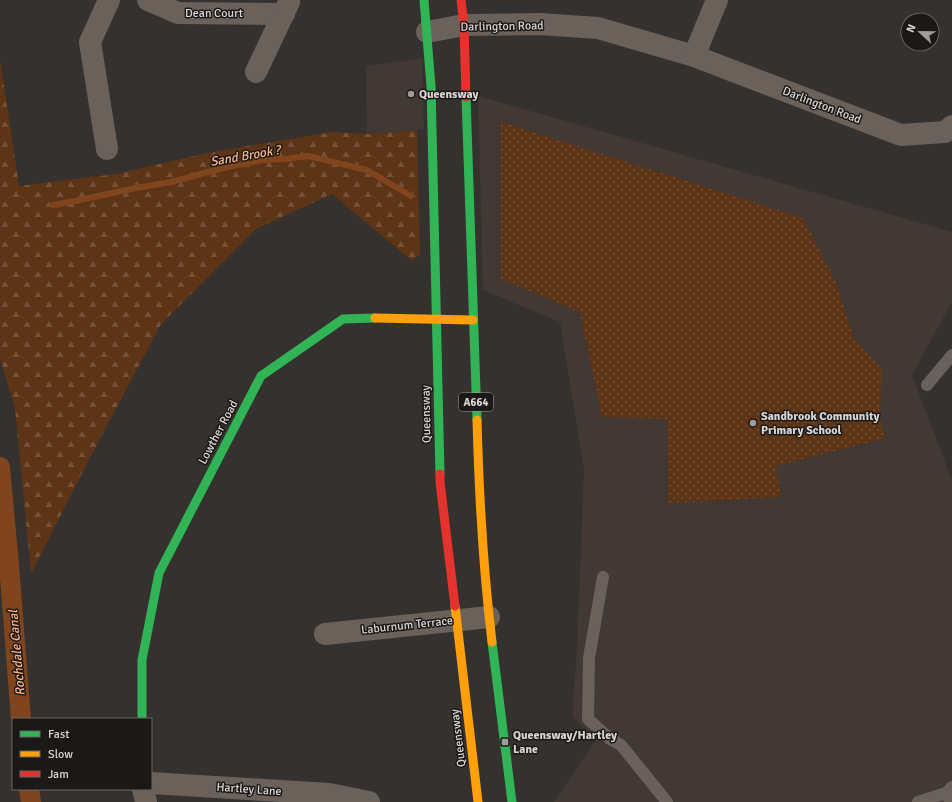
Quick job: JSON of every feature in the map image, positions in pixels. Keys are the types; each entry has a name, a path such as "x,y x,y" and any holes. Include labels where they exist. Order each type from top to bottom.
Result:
{"main road":[{"name":"Queensway","path":"424,0 431,86 440,482 478,802"},
{"name":"A664","path":"460,0 464,25 479,488 489,617 512,802"},
{"name":"Lowther Road","path":"142,718 142,660 158,573 261,376 343,319 473,320"}],"street":[{"path":"107,149 90,42 109,0"},
{"name":"Dean Court","path":"148,0 178,13 287,7"},
{"path":"694,56 717,0"},
{"path":"256,72 287,7"},
{"name":"Darlington Road","path":"427,32 464,25 540,24 598,28 694,56 901,135 945,132 952,126"},
{"name":"Laburnum Terrace","path":"325,634 489,617"},
{"name":"Hartley Lane","path":"152,782 329,794 369,802"},
{"path":"143,790 146,802"}],"lane":[{"path":"927,385 952,355"},
{"path":"603,578 589,658 588,719 610,738 621,745 667,802"},
{"path":"918,802 949,794"}],"shaded area":[{"path":"422,58 424,129 367,134 366,66"},
{"name":"Sandbrook Community Primary School","path":"478,96 952,232 952,302 912,375 952,480 952,802 554,802 596,740 572,716 577,650 584,470 560,322 483,290"}],"green space":[{"path":"0,59 19,186 116,174 207,153 333,132 367,134 417,130 420,254 412,261 332,194 256,229 161,324 83,471 31,574 15,408 0,359"},
{"path":"501,122 803,218 836,283 854,338 882,370 880,419 885,438 776,466 781,497 668,503 667,419 602,417 580,312 501,279"}],"waterway":[{"name":"Sand Brook ?","path":"53,205 171,182 227,167 263,160 308,156 367,170 411,196"},
{"name":"Rochdale Canal","path":"0,467 21,718"},
{"name":"Rochdale Canal","path":"29,790 31,802"}],"traffic: fast":[{"path":"424,0 431,86 440,474"},
{"path":"466,97 477,420"},
{"path":"142,718 142,660 159,573 261,376 343,319 375,318"},
{"path":"492,642 512,802"}],"traffic: slow":[{"path":"375,318 473,320"},
{"path":"477,420 482,531 492,642"},
{"path":"455,606 478,802"}],"traffic: jam":[{"path":"461,0 464,25 466,97"},
{"path":"440,474 455,606"}],"place":[{"name":"Queensway","path":"411,94"},
{"name":"Sandbrook Community Primary School","path":"753,423"},
{"name":"Queensway/Hartley Lane","path":"505,742"}]}
